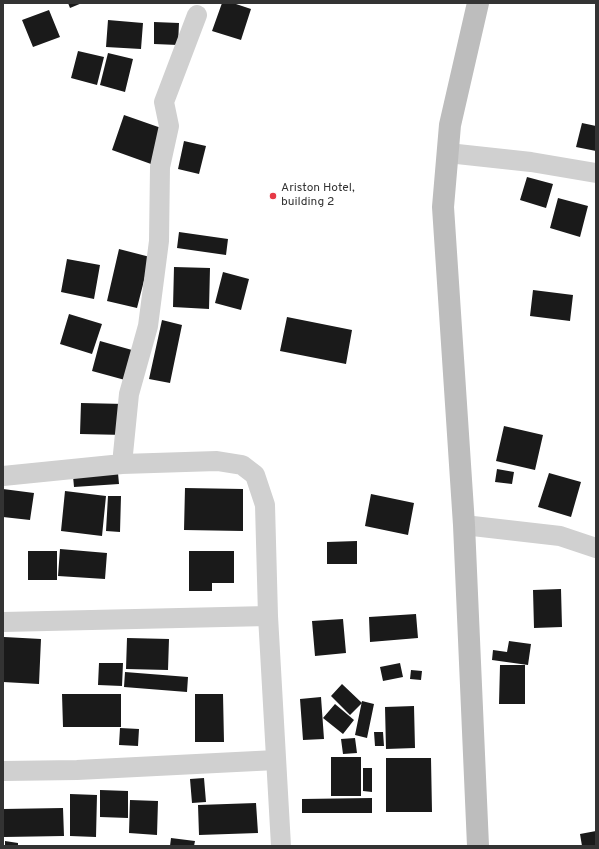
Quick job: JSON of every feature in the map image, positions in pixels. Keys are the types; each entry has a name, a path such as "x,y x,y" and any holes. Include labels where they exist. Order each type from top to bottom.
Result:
{"street":[{"path":"478,3 450,125 443,207 464,525 478,846"},
{"path":"122,464 129,394 148,326 159,241 160,167 169,126 164,102 197,15"},
{"path":"448,153 531,162 596,173"},
{"path":"3,476 122,464 217,461 242,465 255,475 265,505 268,616 281,846"},
{"path":"464,525 560,536 596,548"},
{"path":"3,622 268,616"},
{"path":"3,771 77,770 276,760"}],"building":[{"path":"68,3 82,3 70,8"},
{"path":"222,3 233,3 251,9 241,40 212,31"},
{"path":"49,10 60,37 33,47 22,20"},
{"path":"108,20 143,23 141,49 106,47"},
{"path":"154,22 179,23 178,45 154,44"},
{"path":"78,51 104,57 97,85 71,78"},
{"path":"108,53 133,59 125,92 100,85"},
{"path":"124,115 164,129 151,164 112,150"},
{"path":"582,123 596,126 596,151 576,147"},
{"path":"184,141 206,146 199,174 178,169"},
{"path":"527,177 553,184 546,208 520,200"},
{"path":"558,198 588,206 580,237 550,228"},
{"path":"179,232 228,239 226,255 177,248"},
{"path":"119,249 150,257 137,308 107,301"},
{"path":"67,259 100,265 94,299 61,292"},
{"path":"174,267 210,268 209,309 173,307"},
{"path":"223,272 249,279 241,310 215,303"},
{"path":"533,290 573,295 570,321 530,316"},
{"path":"69,314 102,324 92,354 60,344"},
{"path":"287,317 352,330 346,364 280,351"},
{"path":"162,320 182,325 170,383 149,379"},
{"path":"100,341 132,350 125,380 92,371"},
{"path":"81,403 125,404 125,435 80,434"},
{"path":"504,426 543,435 535,470 496,461"},
{"path":"497,469 514,472 512,484 495,482"},
{"path":"118,473 119,484 74,487 73,476"},
{"path":"549,473 581,482 571,517 538,507"},
{"path":"185,488 243,489 243,531 184,530"},
{"path":"3,489 34,493 30,520 3,517"},
{"path":"65,491 106,496 102,536 61,531"},
{"path":"371,494 414,503 408,535 365,526"},
{"path":"108,496 121,496 120,532 106,531"},
{"path":"357,541 357,564 327,564 327,542"},
{"path":"60,549 107,553 105,579 58,576"},
{"path":"28,551 57,551 57,580 28,580"},
{"path":"189,551 234,551 234,583 212,583 212,591 189,591"},
{"path":"561,589 562,627 534,628 533,590"},
{"path":"416,614 418,638 370,642 369,617"},
{"path":"343,619 346,653 315,656 312,621"},
{"path":"4,637 41,639 39,684 3,682"},
{"path":"127,638 169,639 168,670 126,669"},
{"path":"509,641 531,644 528,665 492,660 493,650 507,652"},
{"path":"99,663 123,663 122,686 98,685"},
{"path":"400,663 403,677 383,681 380,667"},
{"path":"500,665 525,665 525,704 499,704"},
{"path":"411,670 422,671 421,680 410,679"},
{"path":"125,672 188,677 187,692 124,687"},
{"path":"342,684 362,703 350,715 331,696"},
{"path":"62,694 121,694 121,727 63,727"},
{"path":"195,694 223,694 224,742 195,742"},
{"path":"321,697 324,739 303,740 300,699"},
{"path":"362,701 374,704 367,738 355,735"},
{"path":"335,704 354,720 343,734 323,718"},
{"path":"414,706 415,748 386,749 385,707"},
{"path":"120,728 139,729 138,746 119,745"},
{"path":"374,732 383,732 384,746 375,746"},
{"path":"355,738 357,753 343,754 341,739"},
{"path":"331,757 361,757 361,796 331,796"},
{"path":"386,758 431,758 432,812 386,812"},
{"path":"363,768 372,768 372,792 363,791"},
{"path":"204,778 206,802 192,803 190,779"},
{"path":"100,790 128,791 128,818 100,817"},
{"path":"70,794 97,795 96,837 70,836"},
{"path":"372,798 372,813 302,813 302,799"},
{"path":"130,800 158,801 157,835 129,833"},
{"path":"256,803 258,833 199,835 198,805"},
{"path":"63,808 64,836 4,837 3,809"},
{"path":"596,831 596,846 582,846 580,834"},
{"path":"171,838 195,841 194,846 170,846"},
{"path":"5,841 18,843 18,846 5,846"}],"place":[{"name":"Ariston Hotel, building 2","path":"273,196"}]}
